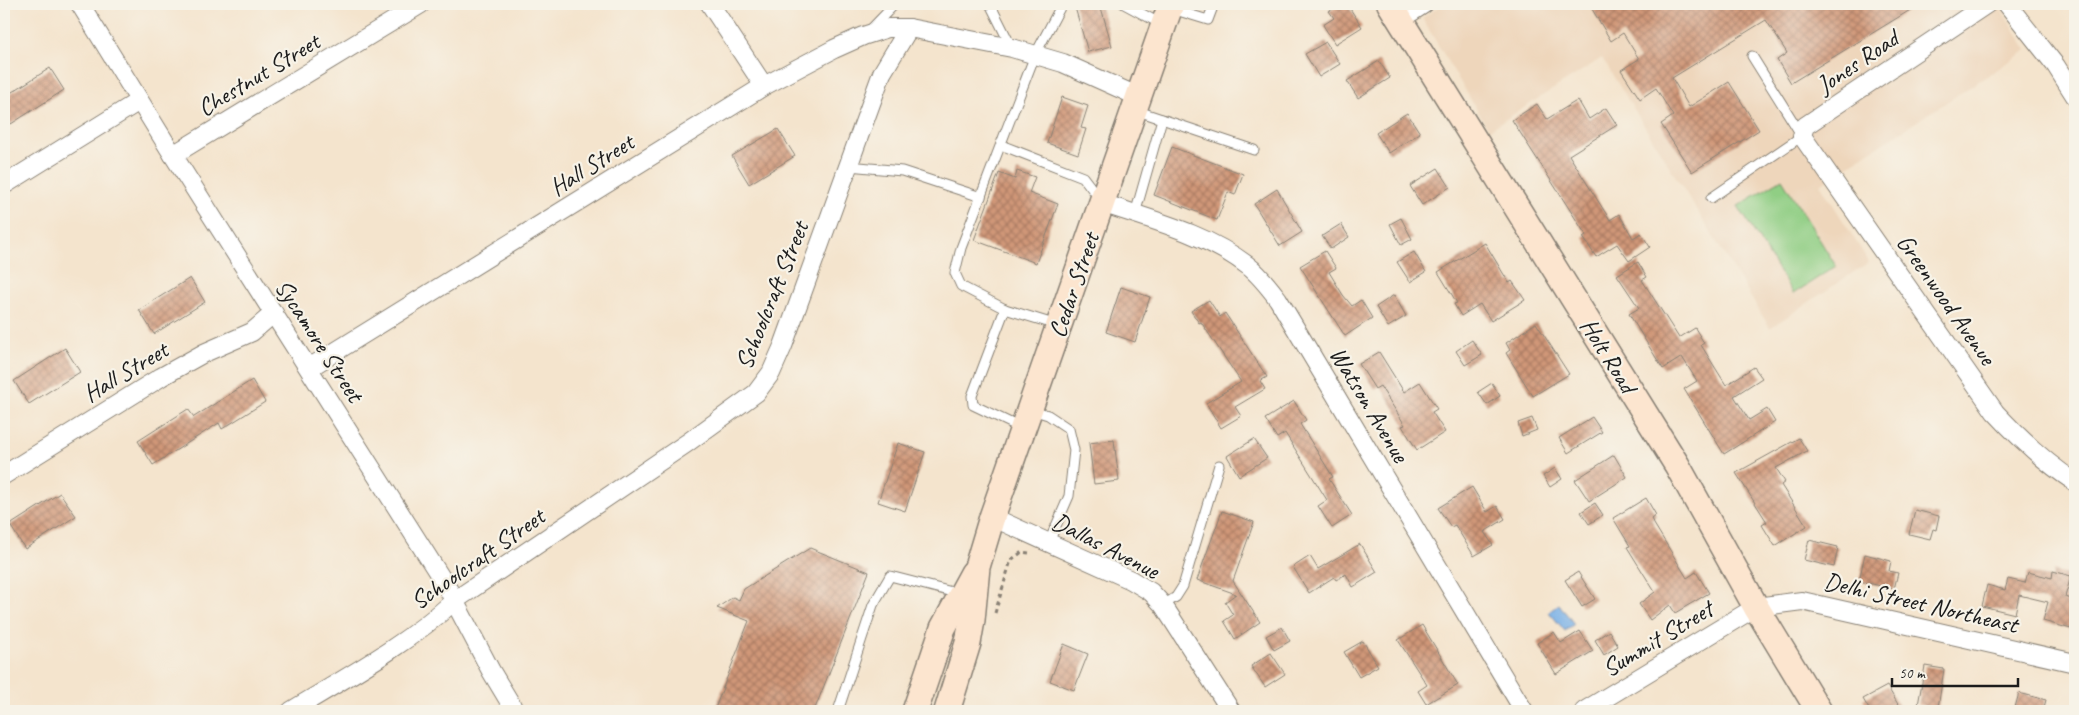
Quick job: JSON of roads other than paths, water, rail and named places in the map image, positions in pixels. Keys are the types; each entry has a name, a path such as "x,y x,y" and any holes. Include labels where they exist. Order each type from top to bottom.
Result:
{"main road":[{"name":"Cedar Street","path":"915,711 943,628 968,597 992,517 1168,12"},
{"name":"Holt Road","path":"1396,12 1677,465 1756,607 1818,711"},
{"path":"947,711 968,643 968,597"}],"street":[{"name":"Sycamore Street","path":"80,4 173,155 310,368 454,601 512,706"},
{"name":"Chestnut Street","path":"173,155 421,4"},
{"path":"710,4 764,86"},
{"path":"1396,12 1424,4"},
{"name":"Jones Road","path":"1803,131 1987,4"},
{"path":"2007,4 2056,66 2075,96"},
{"name":"Hall Street","path":"310,368 764,86 863,36 888,28 909,28"},
{"path":"909,28 1012,48 1063,62 1137,104"},
{"name":"Schoolcraft Street","path":"291,711 400,644 454,601 679,449 756,393 771,373 783,346 882,73 909,28"},
{"path":"4,185 139,100"},
{"name":"Greenwood Avenue","path":"1803,131 1995,412 2022,441 2050,466 2075,482"},
{"name":"Watson Avenue","path":"1102,203 1207,240 1248,265 1263,280 1278,299 1524,711"},
{"name":"Hall Street","path":"4,475 161,377 204,353 252,332 274,313"},
{"name":"Dallas Avenue","path":"992,517 1131,580 1151,592 1164,605 1231,711"},
{"name":"Delhi Street Northeast","path":"1756,607 1802,601 2075,662"},
{"name":"Summit Street","path":"1584,711 1756,607"}],"lane":[{"path":"863,36 895,4"},
{"path":"990,4 1012,48"},
{"path":"1059,325 1005,309 961,286 955,273 961,248 1035,55 1062,4"},
{"path":"1124,4 1208,20 1214,4"},
{"path":"1710,198 1803,131 1752,56"},
{"path":"1137,104 1162,119 1254,150"},
{"path":"1134,214 1162,119"},
{"path":"1001,145 1083,177 1102,203"},
{"path":"849,166 902,171 981,197"},
{"path":"1005,309 972,396 973,405 1026,419 1048,415 1068,429 1074,450 1069,496 1049,542"},
{"path":"1164,605 1176,596 1184,586 1219,465"},
{"path":"838,711 873,605 890,576 968,597"}],"water":[{"path":"1559,604 1574,624 1565,631 1549,612"}]}
